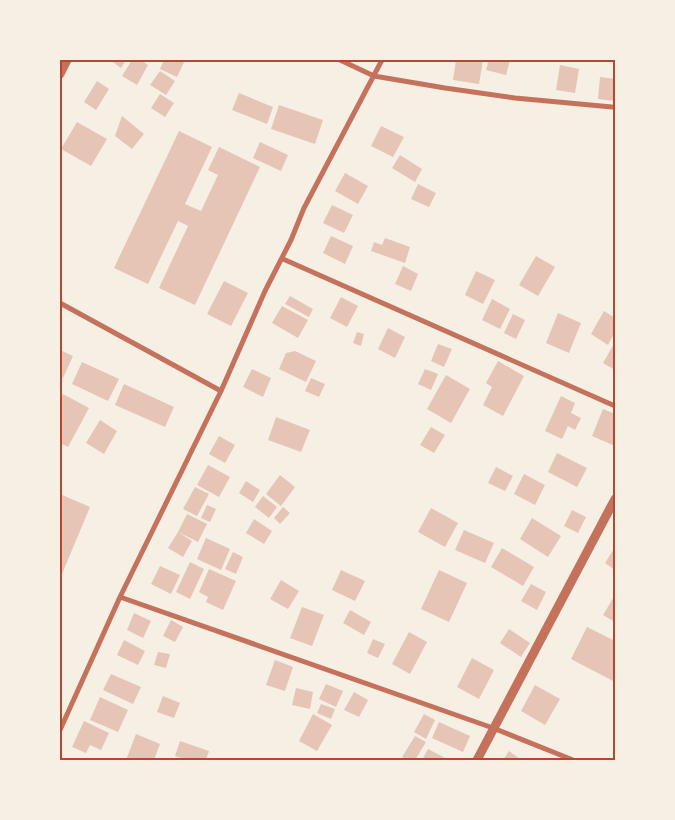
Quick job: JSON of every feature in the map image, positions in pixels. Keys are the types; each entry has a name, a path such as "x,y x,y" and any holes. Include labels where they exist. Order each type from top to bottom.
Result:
{"street":[{"path":"60,74 67,60"},
{"path":"340,60 374,76 515,98 612,107"},
{"path":"60,730 120,598 221,391 265,291 283,259 304,208 382,60"},
{"path":"283,259 615,406"},
{"path":"60,303 221,391"},
{"path":"477,760 615,499"},
{"path":"120,598 493,728 573,760"}],"building":[{"path":"110,60 126,60 121,68"},
{"path":"132,60 141,60 148,65 137,85 122,76"},
{"path":"164,60 185,60 177,77 160,69"},
{"path":"456,60 483,60 479,84 453,80"},
{"path":"489,60 510,60 506,75 486,70"},
{"path":"560,65 579,69 575,93 556,90"},
{"path":"160,71 175,81 166,95 150,85"},
{"path":"600,77 615,79 615,101 598,99"},
{"path":"97,81 109,89 96,110 84,102"},
{"path":"239,93 273,107 267,124 232,110"},
{"path":"160,94 174,103 165,117 151,108"},
{"path":"279,105 323,120 315,144 271,129"},
{"path":"122,116 144,134 132,149 115,136"},
{"path":"77,122 107,139 91,166 61,149"},
{"path":"381,126 404,137 393,157 371,146"},
{"path":"179,131 212,147 185,204 201,211 218,175 208,170 219,147 260,167 195,305 159,288 188,226 178,221 148,284 114,268"},
{"path":"260,142 288,155 281,171 253,158"},
{"path":"400,155 422,169 415,182 392,168"},
{"path":"345,173 368,186 358,204 335,191"},
{"path":"418,184 436,193 429,207 411,199"},
{"path":"332,205 353,215 344,233 323,223"},
{"path":"331,236 353,246 345,264 323,253"},
{"path":"385,238 410,247 405,263 371,251 374,242 382,245"},
{"path":"536,256 555,267 538,296 519,285"},
{"path":"403,266 418,274 411,291 395,284"},
{"path":"476,271 495,280 483,304 465,295"},
{"path":"224,281 248,293 231,326 207,314"},
{"path":"290,296 313,309 309,317 285,304"},
{"path":"341,297 358,306 347,327 330,318"},
{"path":"492,299 510,309 500,329 482,320"},
{"path":"282,306 308,320 298,338 272,323"},
{"path":"604,311 615,318 615,332 608,345 591,334"},
{"path":"558,313 581,323 569,353 546,343"},
{"path":"513,314 525,320 516,339 504,333"},
{"path":"388,328 405,337 395,358 378,349"},
{"path":"357,332 364,334 361,346 353,343"},
{"path":"615,342 615,370 603,363"},
{"path":"438,344 452,349 444,367 431,361"},
{"path":"60,350 73,356 63,378 60,376"},
{"path":"295,351 316,361 306,382 279,369 286,353"},
{"path":"498,361 524,376 503,416 483,405 492,387 486,383"},
{"path":"82,362 119,379 108,401 72,384"},
{"path":"252,369 271,378 263,397 243,387"},
{"path":"425,369 438,374 431,390 418,384"},
{"path":"446,375 470,389 451,423 427,409"},
{"path":"311,378 325,384 319,397 305,391"},
{"path":"124,384 174,407 165,427 115,405"},
{"path":"63,394 89,408 68,447 60,443 60,399"},
{"path":"561,396 575,403 571,413 581,418 575,430 568,426 562,439 545,431"},
{"path":"603,409 615,414 615,446 592,436"},
{"path":"276,417 310,430 301,452 268,440"},
{"path":"100,420 117,431 104,454 86,443"},
{"path":"431,427 445,435 434,453 420,445"},
{"path":"219,436 235,445 225,463 209,454"},
{"path":"557,453 587,468 577,487 548,472"},
{"path":"208,465 230,477 219,497 197,485"},
{"path":"496,467 513,476 505,491 488,483"},
{"path":"524,474 545,485 535,505 514,494"},
{"path":"280,475 295,487 281,506 266,494"},
{"path":"246,481 260,490 253,502 239,493"},
{"path":"195,487 209,494 197,516 183,509"},
{"path":"60,494 90,507 62,574 60,573"},
{"path":"263,496 277,507 269,518 255,507"},
{"path":"207,505 216,509 210,522 201,518"},
{"path":"283,507 290,513 280,524 274,518"},
{"path":"431,508 458,523 445,547 418,532"},
{"path":"572,510 586,517 578,533 564,526"},
{"path":"187,514 207,524 198,542 178,532"},
{"path":"532,518 561,536 548,557 520,539"},
{"path":"254,519 272,531 264,544 246,533"},
{"path":"464,530 494,543 485,563 455,550"},
{"path":"178,532 192,541 183,557 168,548"},
{"path":"206,538 230,549 221,570 197,559"},
{"path":"615,547 615,570 605,563"},
{"path":"502,548 534,567 523,586 491,567"},
{"path":"233,552 243,557 236,574 225,569"},
{"path":"190,562 204,569 190,599 176,592"},
{"path":"160,566 180,575 171,594 151,584"},
{"path":"209,569 236,581 223,610 206,602 208,597 199,592"},
{"path":"341,570 365,581 355,601 332,590"},
{"path":"439,570 467,583 449,622 421,609"},
{"path":"281,580 299,591 288,609 270,599"},
{"path":"531,584 546,592 537,610 521,601"},
{"path":"615,595 615,622 603,615"},
{"path":"302,607 324,615 312,646 290,638"},
{"path":"350,610 371,622 364,635 343,623"},
{"path":"134,613 151,621 143,638 127,630"},
{"path":"171,620 183,627 175,642 163,636"},
{"path":"587,627 615,641 615,682 571,659"},
{"path":"509,629 530,643 521,657 500,643"},
{"path":"409,632 427,642 410,674 392,664"},
{"path":"373,639 385,644 378,658 367,653"},
{"path":"124,640 145,651 138,665 117,655"},
{"path":"158,652 170,654 166,668 154,665"},
{"path":"472,658 494,670 479,699 457,687"},
{"path":"275,660 293,667 285,691 266,685"},
{"path":"111,674 141,687 133,704 103,690"},
{"path":"326,684 343,691 336,707 319,699"},
{"path":"535,685 560,699 545,725 521,711"},
{"path":"296,688 313,692 310,709 292,705"},
{"path":"354,692 368,700 359,717 344,710"},
{"path":"163,696 180,703 174,718 157,712"},
{"path":"100,697 128,710 118,732 90,720"},
{"path":"321,704 335,709 331,719 317,713"},
{"path":"313,714 332,725 317,751 299,741"},
{"path":"424,714 435,720 426,739 414,732"},
{"path":"84,721 109,733 101,750 90,745 86,753 72,747"},
{"path":"439,722 470,736 463,752 432,738"},
{"path":"136,734 160,744 154,760 126,760"},
{"path":"415,736 426,742 415,760 407,760 402,757"},
{"path":"180,741 209,751 206,760 187,760 175,756"},
{"path":"428,749 449,760 422,760"},
{"path":"509,751 521,760 503,760"}]}
